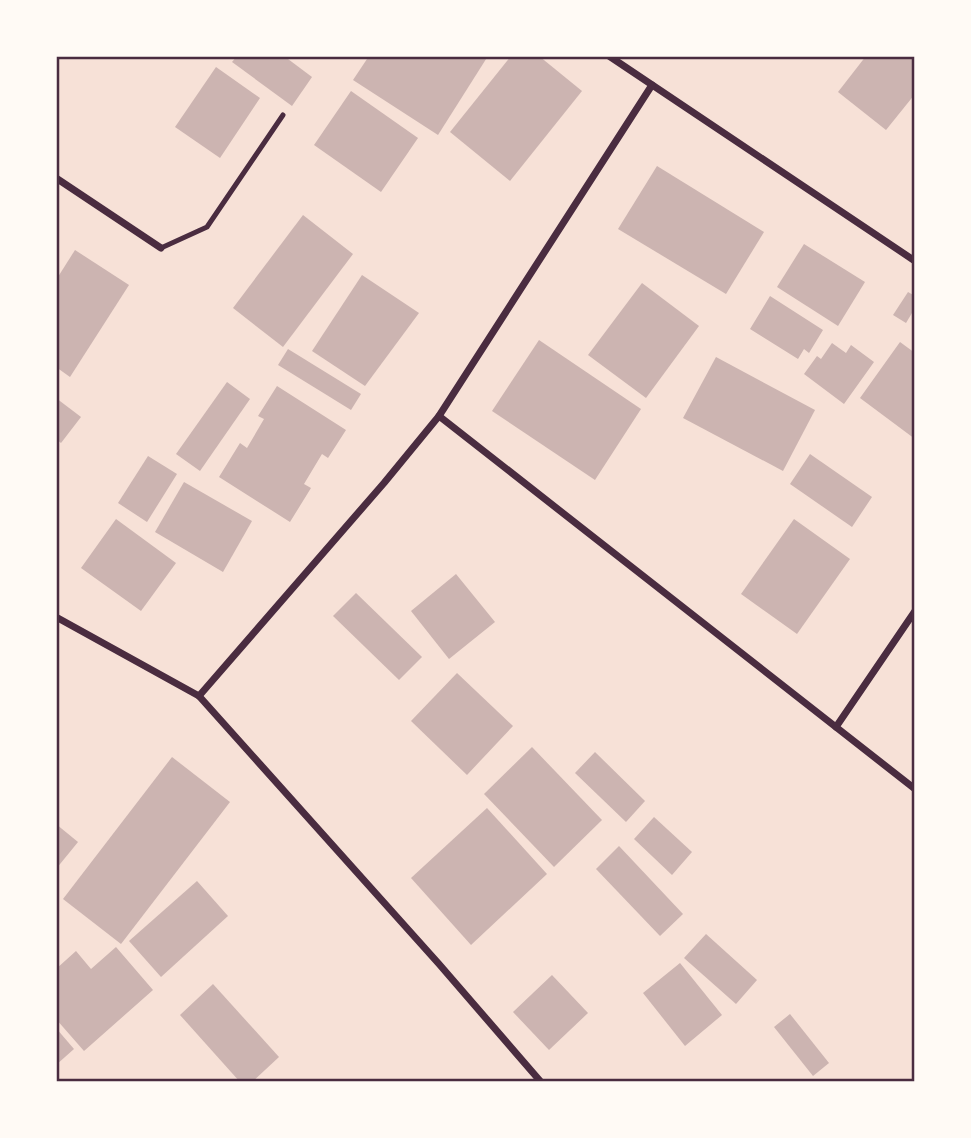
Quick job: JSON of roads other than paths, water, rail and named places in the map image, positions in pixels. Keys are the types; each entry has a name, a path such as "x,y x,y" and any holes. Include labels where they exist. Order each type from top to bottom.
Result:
{"street":[{"path":"609,56 915,261"},
{"path":"199,696 384,484 439,416 652,85"},
{"path":"56,178 161,248"},
{"path":"439,416 915,789"},
{"path":"836,727 915,611"},
{"path":"56,617 199,696 430,953 541,1082"}],"lane":[{"path":"161,248 207,227 283,115"}]}
